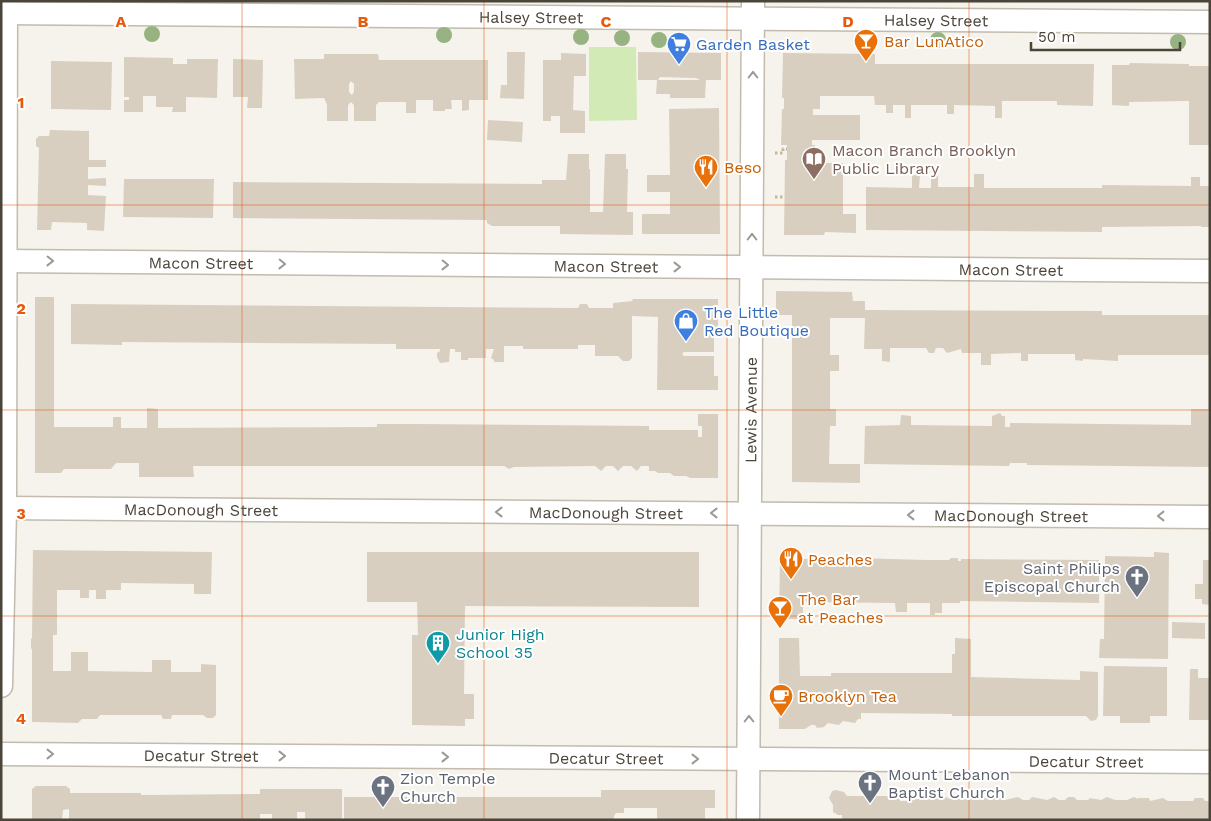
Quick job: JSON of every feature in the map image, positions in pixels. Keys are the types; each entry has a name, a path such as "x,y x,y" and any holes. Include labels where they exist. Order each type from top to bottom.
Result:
{"street":[{"name":"Halsey Street","path":"5,9 753,10 1210,22"},
{"path":"1,686 5,9"},
{"name":"Lewis Avenue","path":"748,820 753,10"},
{"name":"Macon Street","path":"4,261 1210,271"},
{"name":"MacDonough Street","path":"3,508 1210,517"},
{"name":"Decatur Street","path":"1,754 1210,762"}],"path":[{"path":"775,153 783,153 783,149 787,149"},
{"path":"775,198 785,197"}],"green space":[{"path":"589,47 636,47 637,120 589,121"}],"building":[{"path":"507,52 525,52 524,99 500,98 501,85 507,85"},
{"name":"Garden Basket","path":"638,52 721,53 721,80 706,80 705,98 670,98 670,94 656,94 657,80 638,80","holes":["660,77 696,78 700,80 658,80"]},
{"path":"561,53 586,54 586,76 574,76 573,110 585,111 585,133 560,133 560,116 551,116 551,121 543,121 543,60 561,60"},
{"path":"783,53 875,54 875,64 1094,64 1093,106 1057,105 1057,101 1002,101 1002,118 995,118 995,106 954,105 954,114 947,114 947,105 911,105 911,118 905,118 905,105 893,105 893,113 886,113 886,105 875,105 874,96 820,96 820,109 813,109 813,115 860,115 860,140 812,140 812,145 815,145 814,160 826,160 826,163 843,163 843,214 856,214 856,233 825,232 824,235 784,235 787,145 781,145 782,109 784,109 784,98 782,98"},
{"path":"324,54 378,54 379,60 488,60 488,100 469,100 469,110 462,111 462,100 451,100 452,109 433,111 433,100 416,100 416,113 406,113 406,102 379,102 376,105 376,121 354,121 354,105 351,102 348,105 348,121 327,121 327,105 324,98 295,99 294,59 324,59","holes":["351,81 354,84 354,92 352,95 349,92 349,84"]},
{"path":"124,57 173,58 173,64 187,64 187,59 218,59 217,98 186,97 186,112 172,112 173,107 156,107 156,96 143,96 143,112 124,112 124,100 129,100 129,97 124,97"},
{"path":"233,59 263,60 262,108 247,108 248,97 233,97"},
{"path":"51,61 112,62 111,110 51,109"},
{"path":"1130,63 1210,66 1210,145 1189,145 1189,101 1129,102 1129,106 1112,105 1112,65 1129,65"},
{"path":"719,108 720,234 642,234 642,214 670,214 670,192 647,192 647,175 670,175 669,109"},
{"path":"488,120 523,122 522,142 487,140"},
{"path":"50,130 89,131 89,160 106,160 106,167 88,167 88,179 106,178 106,186 88,185 88,195 106,196 104,231 87,230 87,223 52,222 51,230 37,230 39,148 36,146 36,139 39,136 49,136"},
{"path":"568,154 589,154 590,212 603,212 605,154 626,154 626,169 628,169 627,212 633,212 633,235 560,234 560,226 492,226 487,223 487,220 233,218 233,182 542,184 542,180 566,180"},
{"path":"974,174 984,174 984,188 1102,188 1102,185 1191,186 1191,177 1200,177 1200,186 1210,186 1210,227 1102,227 1102,232 866,230 866,187 912,188 912,175 920,175 919,188 931,188 931,176 938,176 938,187 974,187"},
{"path":"124,179 214,179 213,218 123,217"},
{"path":"776,291 852,292 853,301 865,301 865,310 1102,311 1102,315 1210,315 1210,355 1118,355 1118,361 1083,359 1083,361 1075,360 1075,354 1028,354 1028,361 1021,361 1021,353 991,354 991,365 981,365 981,353 962,353 961,349 947,353 943,348 936,348 934,353 929,353 926,348 890,348 890,362 882,361 882,349 864,349 865,318 830,318 830,355 839,355 839,371 830,371 830,409 836,409 836,426 830,426 829,464 860,464 860,483 792,482 792,315 776,315"},
{"path":"35,297 54,297 54,427 113,427 113,417 121,417 121,428 147,428 147,408 158,409 158,428 377,427 377,424 649,426 649,430 698,430 698,437 702,437 702,426 698,426 698,414 718,414 718,478 674,476 670,473 649,471 649,466 641,466 637,471 631,466 623,466 618,471 613,466 606,466 601,471 595,466 514,467 509,469 504,466 193,466 194,477 139,477 139,463 116,463 111,469 64,469 61,473 35,473"},
{"path":"632,299 718,299 718,331 714,331 714,352 684,352 682,354 684,356 714,356 714,376 718,376 718,390 657,390 658,317 632,316 632,358 629,361 623,361 618,356 595,356 595,345 578,345 578,349 523,349 523,346 504,346 504,362 494,362 491,358 494,349 486,349 486,358 461,360 461,352 455,352 455,349 450,349 449,362 440,363 437,353 440,349 396,349 396,344 122,342 122,345 71,344 71,304 578,308 580,304 587,304 589,308 613,308 613,303 633,301"},
{"path":"1191,409 1208,409 1209,467 1027,465 1027,463 1010,463 1009,466 864,464 865,426 900,425 901,415 911,416 911,425 992,426 992,416 1000,413 1002,416 1005,416 1005,427 1010,427 1010,423 1191,425"},
{"path":"33,550 212,552 211,594 194,594 194,584 121,583 121,590 106,590 106,599 96,599 96,590 89,590 89,598 80,598 80,590 57,590 57,635 53,635 53,671 71,671 71,652 88,652 88,671 152,672 152,660 171,660 171,672 201,672 201,664 216,665 216,715 213,718 207,718 203,715 172,715 171,719 163,719 161,715 100,715 97,719 82,719 78,723 32,722"},
{"name":"Junior High School 35","path":"367,552 699,552 699,607 465,606 464,694 474,694 474,719 465,719 465,726 412,725 412,635 418,635 417,602 367,602"},
{"name":"Saint Philips Episcopal Church","path":"1154,552 1169,553 1168,659 1099,658 1100,639 1104,639 1105,556 1154,557"},
{"path":"846,557 926,560 958,558 958,561 961,561 961,559 1099,560 1099,603 960,601 960,603 942,603 942,613 930,615 930,603 907,603 907,612 896,612 895,603 803,602 803,619 779,619 780,559 843,559"},
{"path":"1203,560 1210,560 1210,605 1202,604 1202,599 1195,599 1195,584 1203,584"},
{"path":"1172,622 1205,623 1205,639 1172,638"},
{"path":"779,638 799,638 800,676 831,676 831,673 952,673 952,654 955,654 955,638 971,639 971,677 1080,680 1080,671 1098,672 1098,716 1096,720 1091,721 1086,716 952,716 952,714 861,713 861,719 858,719 855,723 843,721 839,725 828,723 824,727 817,728 815,725 811,725 805,729 779,729"},
{"path":"1104,666 1167,667 1167,716 1150,716 1150,723 1120,723 1120,716 1103,716"},
{"path":"1190,669 1198,669 1198,678 1210,678 1210,720 1189,720"},
{"path":"36,786 66,786 70,789 70,793 141,793 141,795 260,794 260,789 342,789 342,820 305,820 305,812 297,812 297,820 272,820 272,814 260,814 260,820 69,820 69,809 63,810 62,820 32,820 32,789"},
{"path":"601,790 715,790 715,808 705,808 705,820 657,820 657,808 624,808 624,813 616,813 614,820 344,820 344,797 601,797"},
{"path":"832,791 844,792 847,796 900,796 900,801 926,799 929,796 936,796 938,799 944,796 950,799 984,797 992,800 996,796 1002,796 1005,800 1018,797 1023,800 1029,800 1032,797 1047,800 1054,797 1059,800 1065,800 1068,797 1074,797 1077,800 1088,800 1090,798 1101,800 1107,797 1115,800 1127,800 1134,797 1138,799 1149,798 1150,801 1163,798 1168,801 1193,801 1195,798 1203,798 1205,801 1210,801 1210,820 842,820 842,815 833,812 833,805 829,798"}],"place":[{"name":"Bar LunAtico","path":"866,62"},
{"name":"Garden Basket","path":"679,65"},
{"name":"Macon Branch Brooklyn Public Library","path":"814,180"},
{"name":"Beso","path":"706,188"},
{"name":"The Little Red Boutique","path":"686,342"},
{"name":"Peaches","path":"791,580"},
{"name":"Saint Philips Episcopal Church","path":"1137,598"},
{"name":"The Bar at Peaches","path":"780,629"},
{"name":"Junior High School 35","path":"438,664"},
{"name":"Brooklyn Tea","path":"781,717"},
{"name":"Mount Lebanon Baptist Church","path":"870,804"},
{"name":"Zion Temple Church","path":"383,808"}]}
